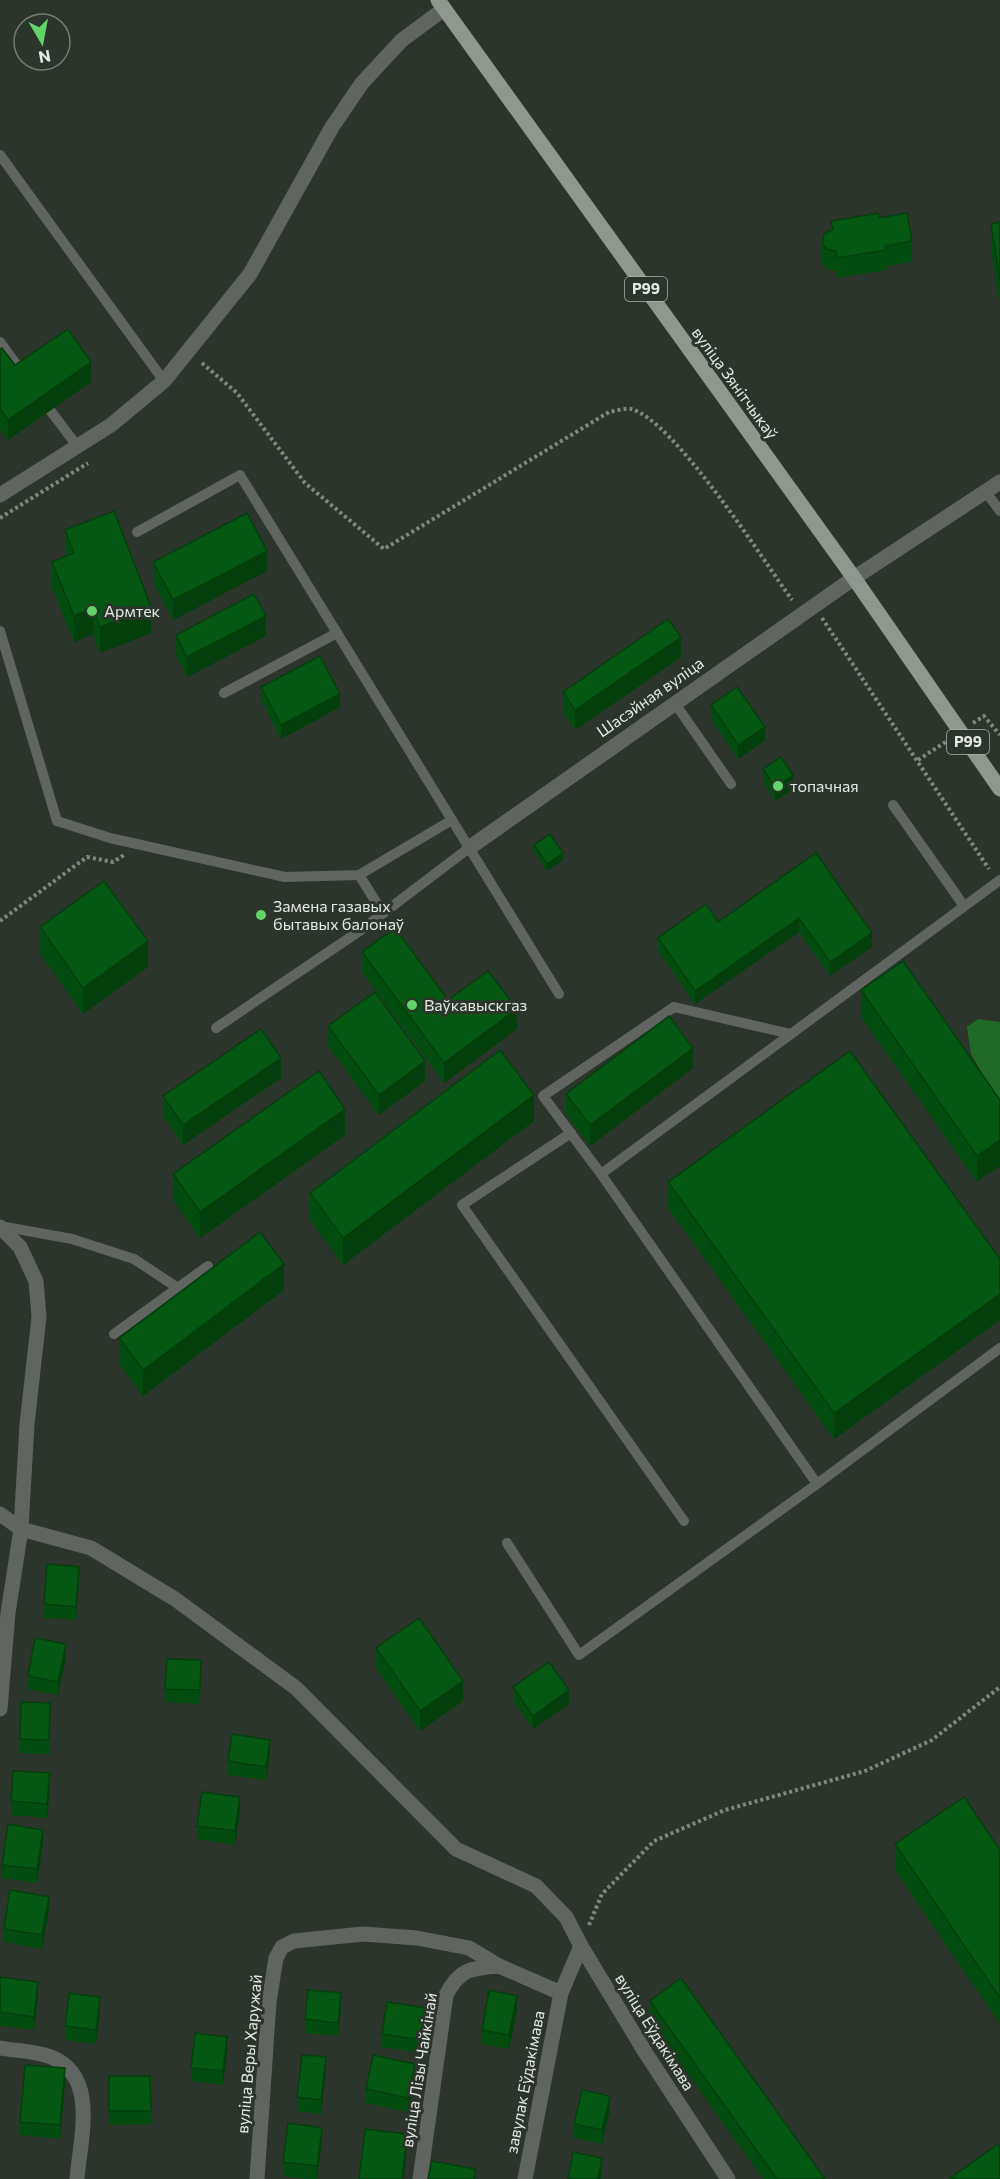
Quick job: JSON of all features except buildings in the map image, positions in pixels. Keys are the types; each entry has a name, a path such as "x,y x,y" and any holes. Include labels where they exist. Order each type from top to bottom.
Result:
{"main road":[{"name":"вуліца Зянітчыкаў","path":"441,5 854,578 1000,789"}],"street":[{"path":"0,495 111,425 164,381 250,274 332,127 362,83 402,40 441,5"},
{"name":"Шасэйная вуліца","path":"469,848 807,610 1000,482"},
{"path":"0,1226 20,1247 36,1281 39,1317 27,1424 21,1528 4,1613 0,1709"},
{"name":"вуліца Еўдакімава","path":"0,1514 21,1528 91,1548 175,1599 296,1688 456,1848 536,1886 566,1917 645,2052 728,2179"},
{"name":"вуліца Веры Харужай","path":"257,2179 269,2002 276,1958 282,1947 294,1941 363,1934 417,1938 469,1948 499,1966"},
{"path":"499,1966 561,1993 581,1946"},
{"name":"вуліца Лізы Чайкінай","path":"420,2179 446,1995 454,1980 471,1968 499,1966"},
{"name":"завулак Еўдакімава","path":"525,2179 561,1993"},
{"path":"0,2048 51,2057 76,2074 83,2096 77,2179"}],"lane":[{"path":"0,155 164,381"},
{"path":"0,342 26,378"},
{"path":"50,410 77,446"},
{"path":"137,532 240,475 560,994"},
{"path":"986,492 1000,511"},
{"path":"0,631 57,821 134,843 285,877 359,875 452,820"},
{"path":"224,693 337,633"},
{"path":"674,702 731,784"},
{"path":"893,805 964,906"},
{"path":"216,1028 383,913 469,848"},
{"path":"359,875 383,913"},
{"path":"601,1174 999,881"},
{"path":"791,1034 674,1007 543,1096 601,1174 817,1484"},
{"path":"571,1133 462,1205 684,1521"},
{"path":"0,1226 72,1239 134,1259 178,1288"},
{"path":"114,1335 208,1266"},
{"path":"507,1543 579,1655 817,1484 1000,1348"}],"path":[{"path":"210,368 237,393 304,483 384,549 609,412 631,409 661,426 807,610 999,881"},
{"path":"0,921 87,857 113,862 122,857 134,843"},
{"path":"581,1946 602,1894 654,1841 725,1810 865,1771 932,1740 1000,1686"}],"green space":[{"path":"978,1019 1000,1022 1000,1105 971,1054 967,1027"}],"place":[{"name":"Армтек","path":"92,611"},
{"name":"топачная","path":"778,786"},
{"name":"Замена газавых бытавых балонаў","path":"261,915"},
{"name":"Ваўкавыскгаз","path":"412,1005"}]}
